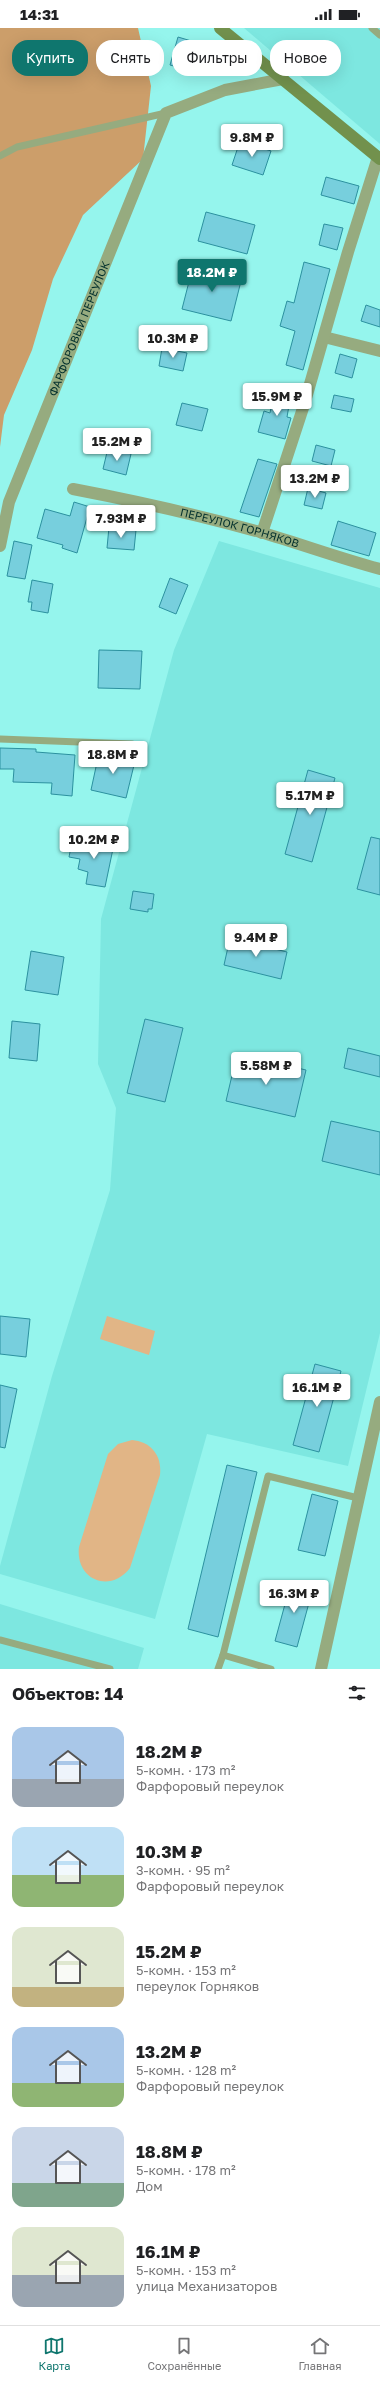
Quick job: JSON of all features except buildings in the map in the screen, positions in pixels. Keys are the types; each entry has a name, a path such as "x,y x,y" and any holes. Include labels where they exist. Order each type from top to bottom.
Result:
{"street":[{"path":"220,28 379,158 304,405 262,533"},
{"path":"166,113 225,90 283,79"},
{"name":"ФАРФОРОВЫЙ ПЕРЕУЛОК","path":"0,546 9,502 166,113"},
{"path":"324,337 380,351"},
{"name":"ПЕРЕУЛОК ГОРНЯКОВ","path":"73,489 162,506 262,533 335,557 380,569"},
{"path":"321,1669 358,1498 376,1436 380,1402"}],"lane":[{"path":"372,28 380,35"},
{"path":"0,156 17,147 166,113"},
{"path":"0,739 132,744"},
{"path":"218,1669 223,1655 268,1476 358,1498"},
{"path":"0,1640 110,1669"},
{"path":"223,1655 271,1669"}],"shaded area":[{"path":"0,28 138,28 141,40 96,40 96,76 149,76 151,86 143,159 83,215 53,279 32,350 4,415 0,447"},
{"path":"244,28 380,28 380,144 300,76 341,76 341,40 270,40 270,50 262,43 262,40 258,40"},
{"path":"219,541 380,588 380,1333 348,1466 207,1434 155,1619 0,1574 0,1566 52,1376 110,1190 116,1108 98,1064 101,919 174,650"},
{"path":"107,1316 155,1331 149,1355 100,1339"},
{"path":"132,1440 145,1444 154,1451 159,1461 160,1475 130,1568 122,1576 113,1580 96,1580 88,1575 82,1568 79,1558 79,1547 108,1454 118,1444"},
{"path":"0,1604 144,1648 138,1669 0,1669"}]}
